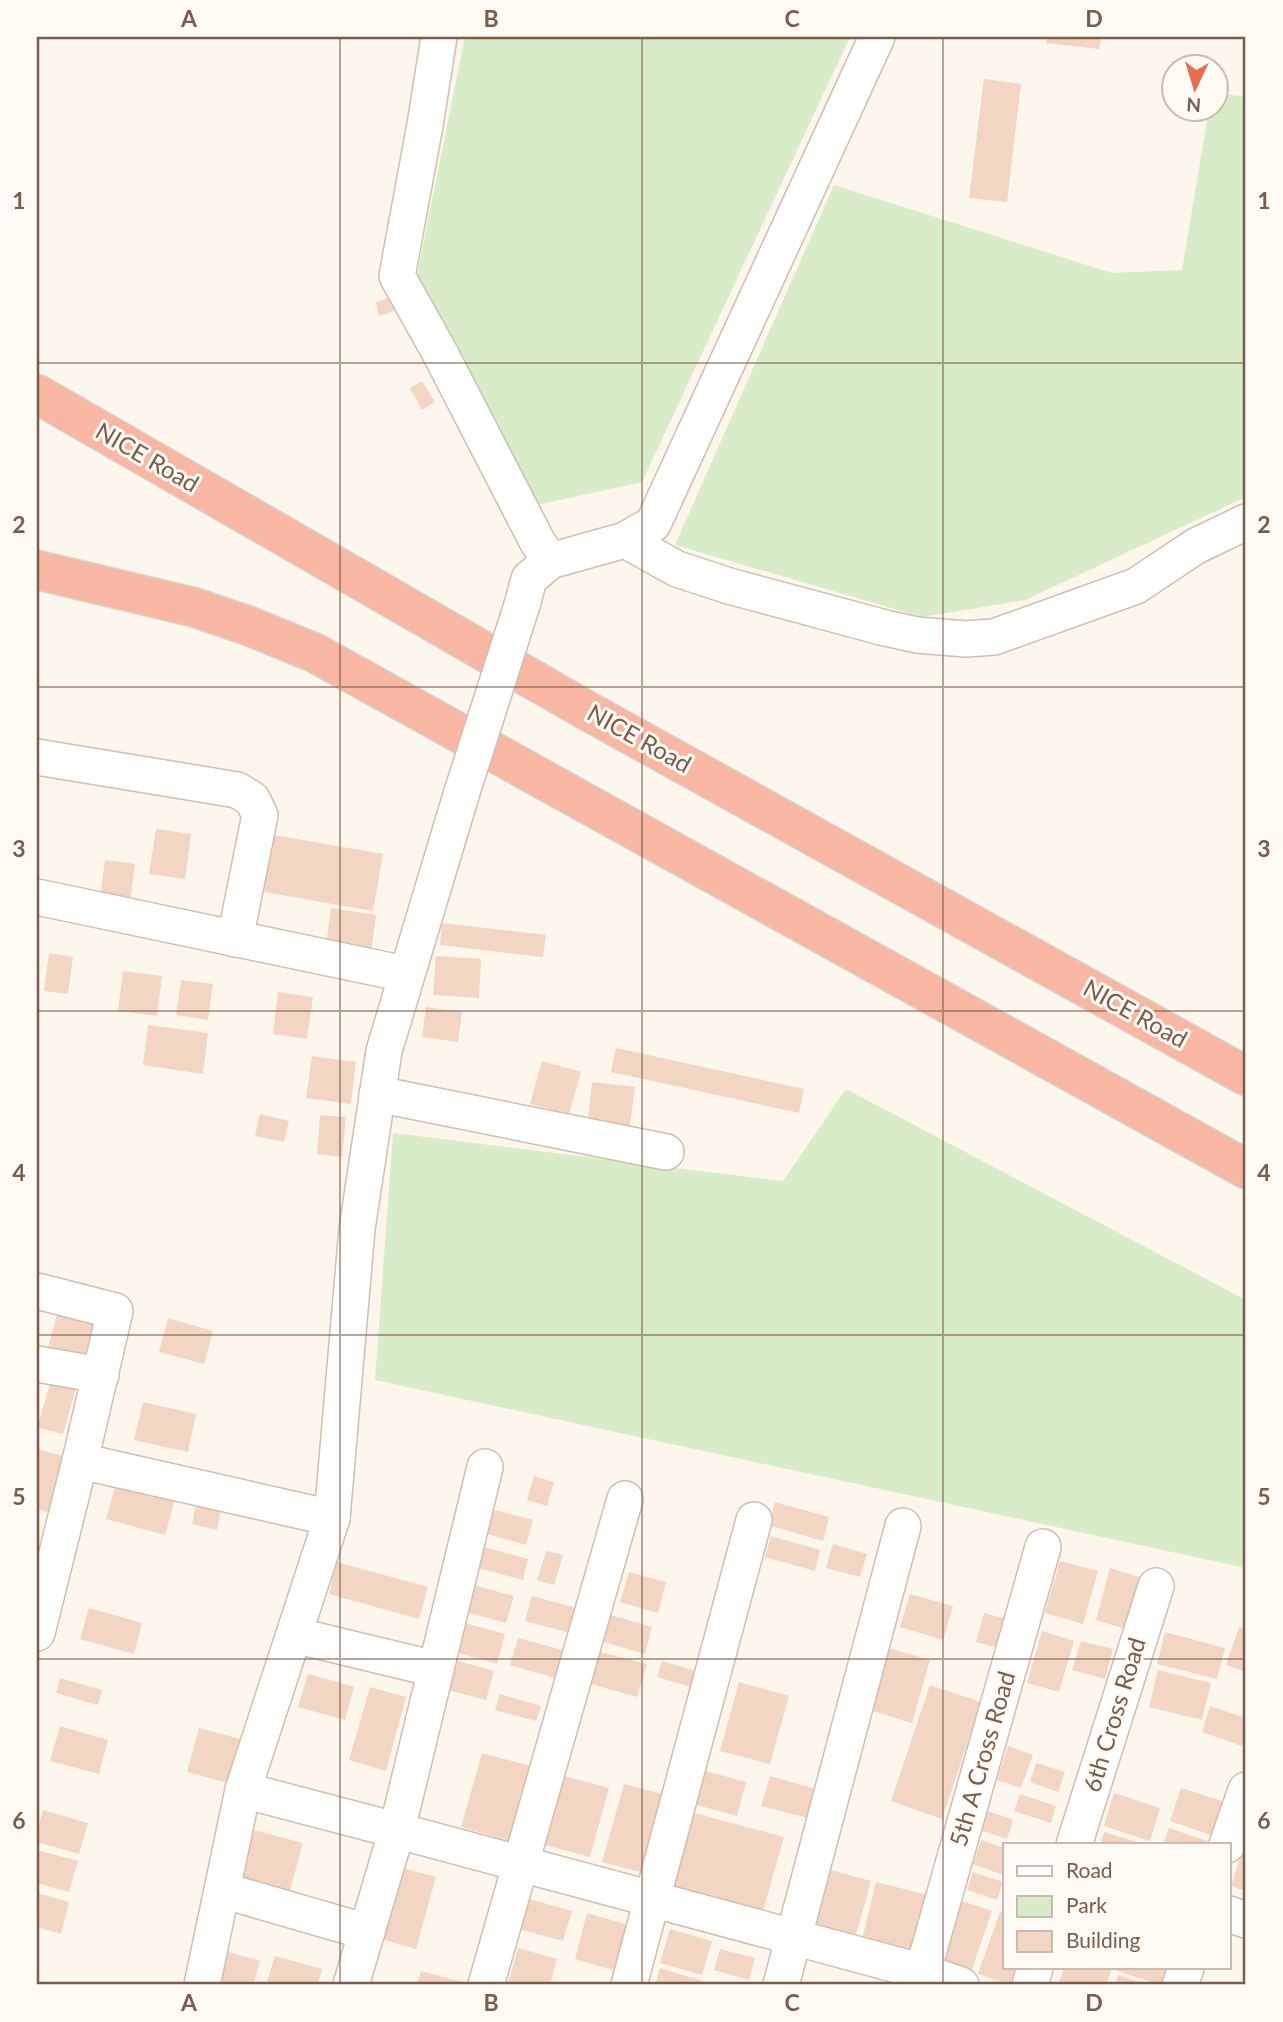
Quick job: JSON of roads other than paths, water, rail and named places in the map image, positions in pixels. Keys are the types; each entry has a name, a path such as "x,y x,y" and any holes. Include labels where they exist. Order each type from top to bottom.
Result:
{"highway":[{"name":"NICE Road","path":"37,394 584,709 1246,1076"},
{"path":"37,570 193,607 316,653 1246,1169"}],"street":[{"path":"439,37 397,276 550,561"},
{"path":"202,1985 243,1790 332,1518 357,1228 384,1051 405,974 529,579 550,561 625,540 653,524 877,37"},
{"path":"625,540 677,569 729,586 885,628 917,635 965,639 995,638 1136,586 1196,546 1246,522"},
{"path":"38,764 237,790 252,799 260,815 235,939"},
{"path":"37,897 405,974"},
{"path":"377,1094 666,1152"},
{"path":"37,1291 115,1311 80,1461 50,1533 37,1633"},
{"path":"37,1364 101,1375"},
{"path":"80,1461 332,1518"},
{"path":"351,1985 397,1830 485,1467"},
{"path":"486,1985 625,1499"},
{"path":"629,1985 754,1520"},
{"path":"781,1985 902,1526"},
{"name":"5th A Cross Road","path":"921,1978 1043,1547"},
{"name":"6th Cross Road","path":"1075,1843 1156,1586"},
{"path":"294,1635 435,1669"},
{"path":"243,1790 794,1937 921,1978 961,1985"},
{"path":"1228,1843 1246,1790"},
{"path":"222,1890 367,1932"}]}
